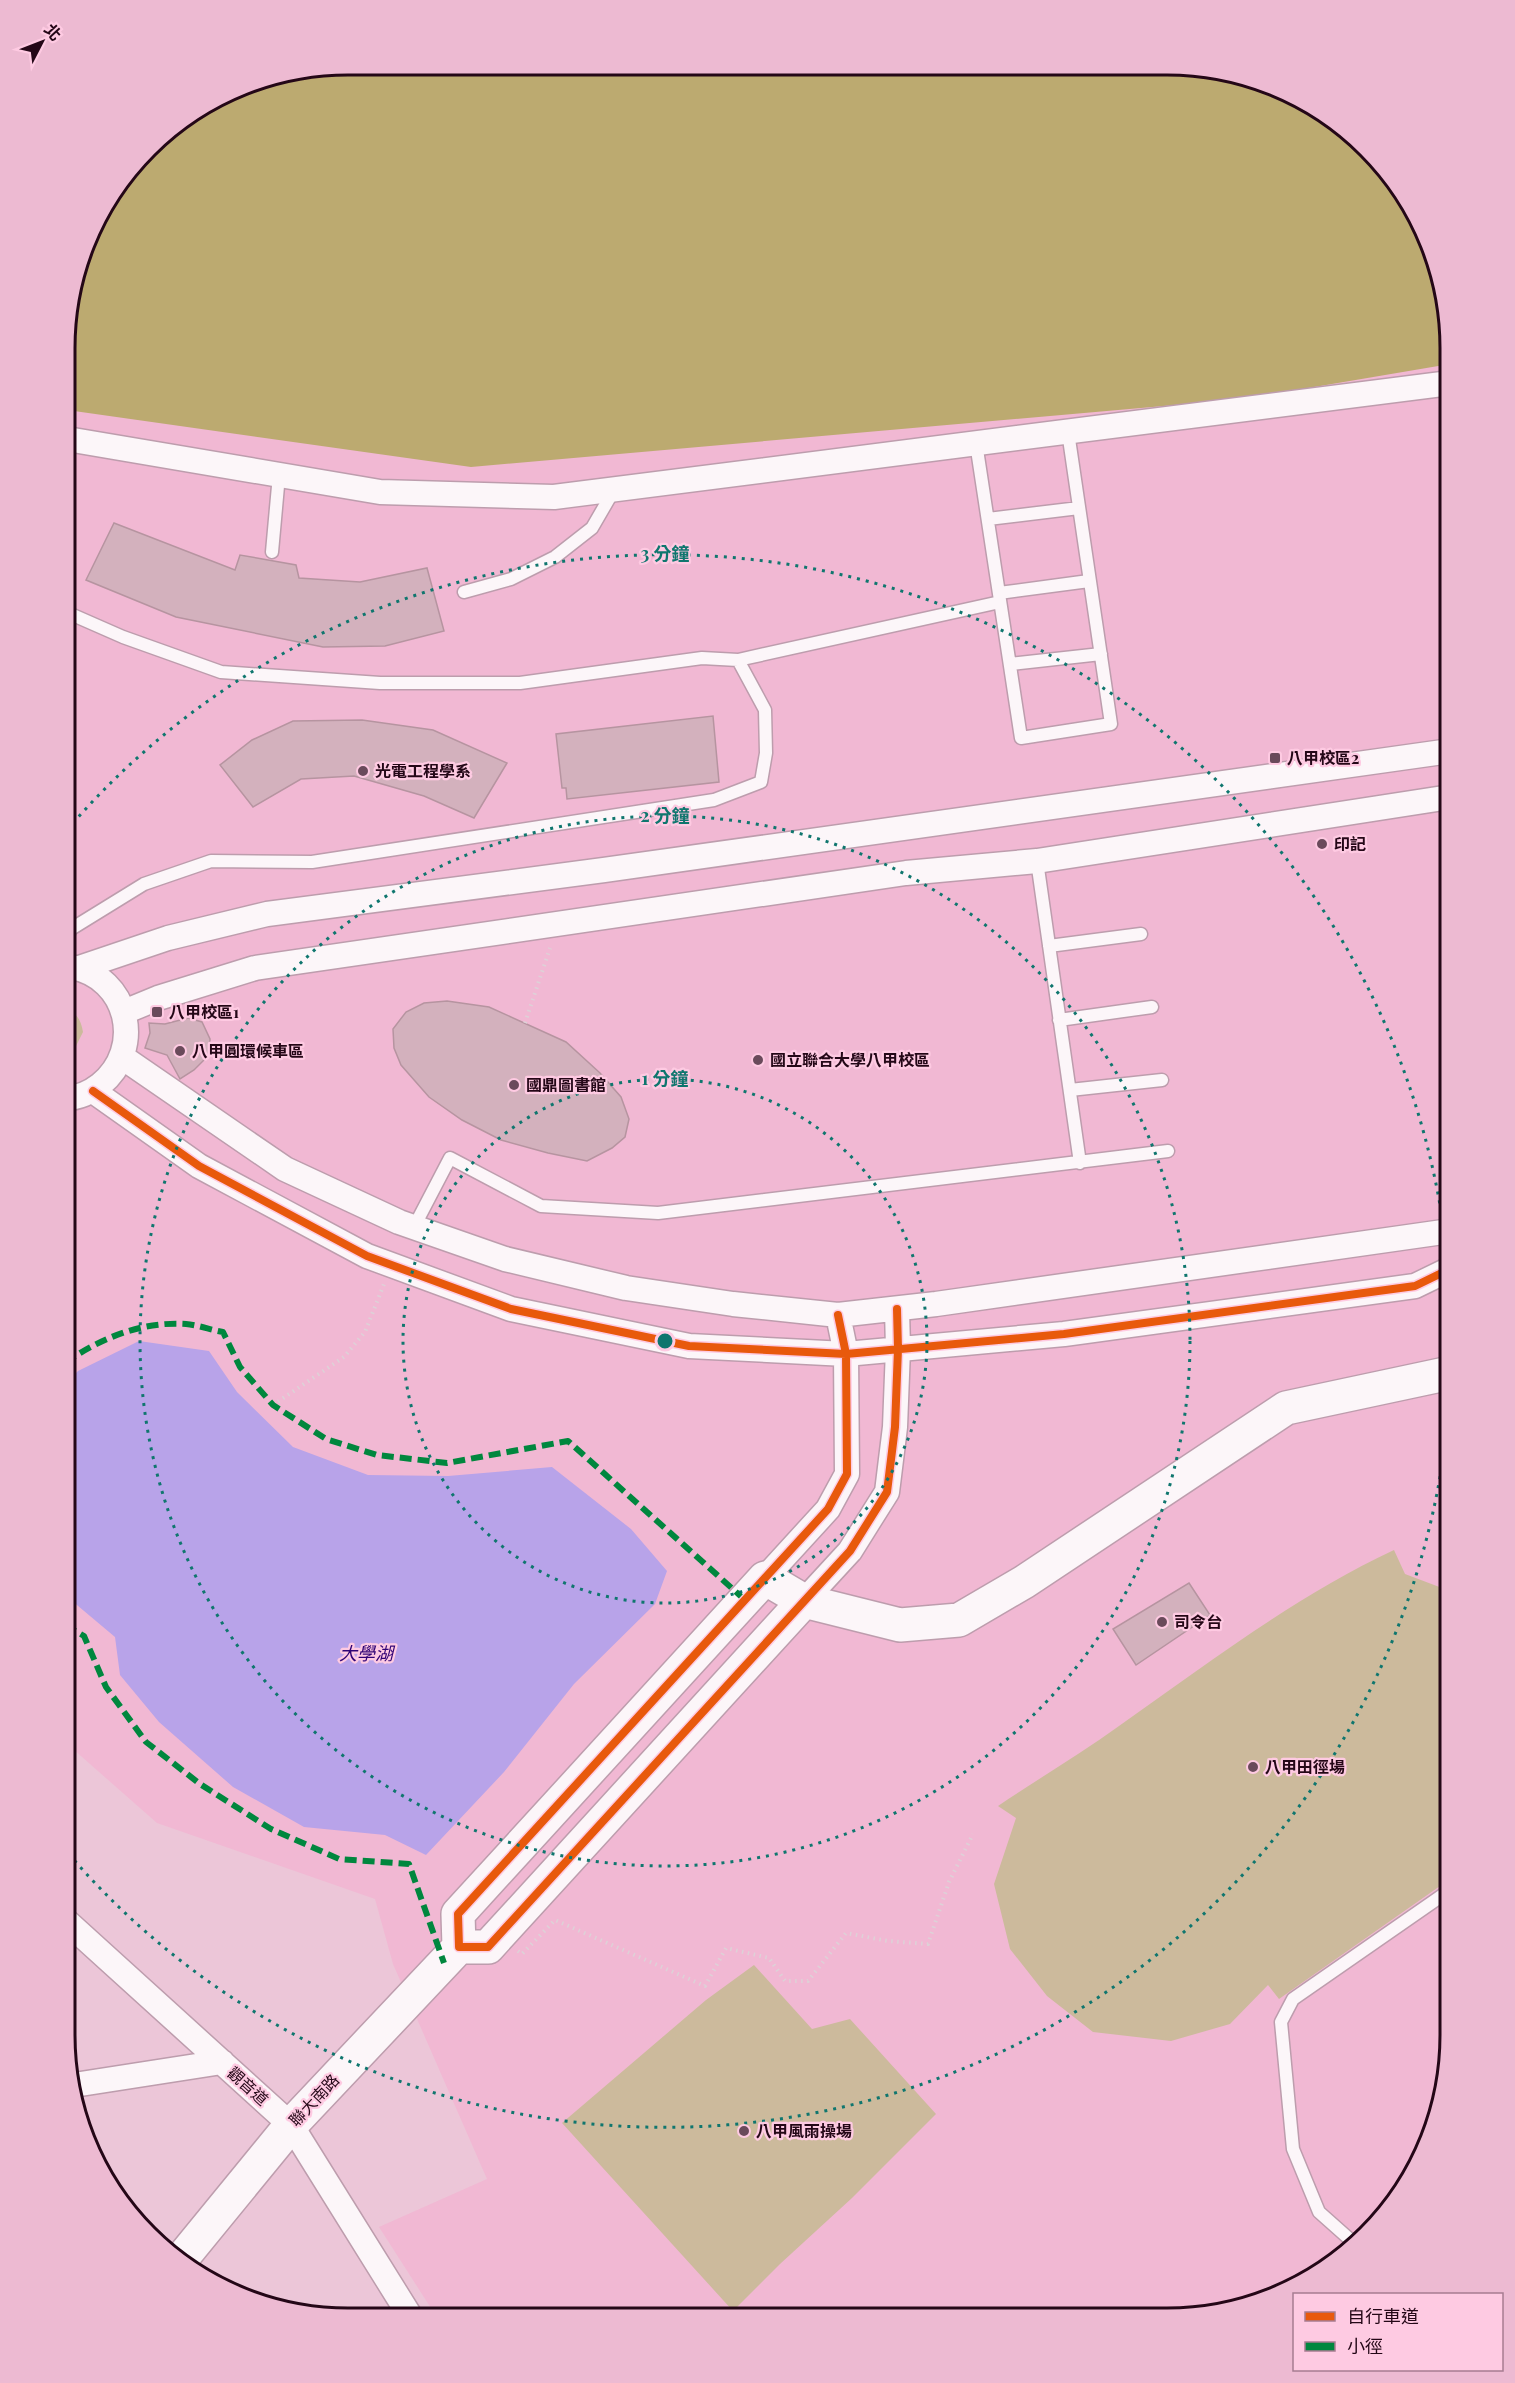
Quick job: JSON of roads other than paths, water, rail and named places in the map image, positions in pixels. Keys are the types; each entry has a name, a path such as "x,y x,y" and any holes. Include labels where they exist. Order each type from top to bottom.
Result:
{"street":[{"path":"75,440 380,492 554,497 1440,384"},
{"path":"75,966 168,938 267,914 604,870 1440,752"},
{"path":"124,1012 158,998 255,968 906,873 1037,861 1440,799"},
{"path":"75,968 99,978 114,992 124,1012 127,1027 122,1058 111,1076 93,1090 75,1095"},
{"path":"122,1058 285,1169 414,1227 505,1259 626,1288 733,1304 838,1315 897,1309 1440,1232"},
{"path":"93,1090 199,1166 367,1256 511,1309 689,1346 846,1354 1064,1334 1415,1286 1440,1274"},
{"path":"838,1315 846,1354 847,1474 828,1509 458,1914 459,1947 488,1947 850,1551 887,1492 895,1427 897,1309"},
{"path":"765,1578 804,1601 900,1624 959,1620 1024,1582 1286,1408 1440,1375"},
{"name":"觀音道","path":"75,1929 291,2125 405,2308"},
{"name":"聯大南路","path":"185,2254 291,2125 459,1947"},
{"path":"79,2084 222,2062"}],"lane":[{"path":"976,443 1021,738 1111,724 1068,432"},
{"path":"272,552 279,475"},
{"path":"464,592 511,579 555,557 592,528 614,490"},
{"path":"988,519 1079,508"},
{"path":"75,616 222,672 380,683 520,683 702,658 738,660 1000,598 1089,581"},
{"path":"1010,664 1101,654"},
{"path":"75,927 144,884 211,861 312,862 714,800 761,782 766,753 765,710 738,660"},
{"path":"1037,861 1080,1163"},
{"path":"1049,945 1141,934"},
{"path":"1059,1020 1152,1007"},
{"path":"1070,1090 1162,1080"},
{"path":"414,1227 450,1158 541,1206 658,1214 1168,1151"},
{"path":"1349,2238 1319,2212 1293,2149 1281,2022 1293,1999 1440,1897"}],"water":[{"name":"大學湖","path":"139,1341 209,1351 237,1392 293,1447 368,1475 448,1476 552,1467 631,1529 667,1571 655,1604 574,1684 504,1772 426,1855 385,1835 304,1827 233,1787 159,1722 120,1675 115,1637 75,1603 75,1374"}],"place":[{"name":"八甲校區2","path":"1275,758"},
{"name":"光電工程學系","path":"363,771"},
{"name":"印記","path":"1322,844"},
{"name":"八甲校區1","path":"157,1012"},
{"name":"八甲圓環候車區","path":"180,1051"},
{"name":"國立聯合大學八甲校區","path":"758,1060"},
{"name":"國鼎圖書館","path":"514,1085"},
{"name":"司令台","path":"1162,1622"},
{"name":"八甲田徑場","path":"1253,1767"},
{"name":"八甲風雨操場","path":"744,2131"}]}
